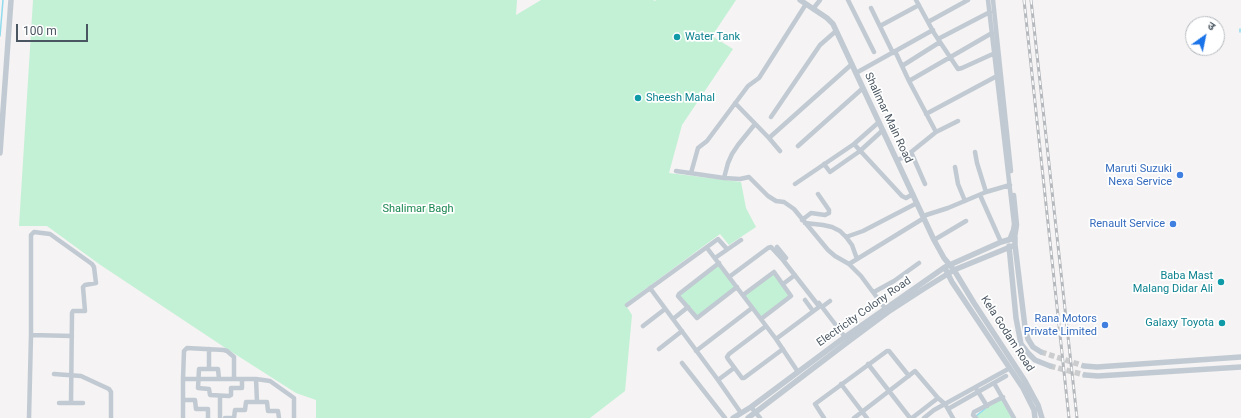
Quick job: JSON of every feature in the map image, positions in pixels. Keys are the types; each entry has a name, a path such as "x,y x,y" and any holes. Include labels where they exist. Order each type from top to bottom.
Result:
{"street":[{"path":"0,153 11,0"},
{"name":"Shalimar Main Road","path":"800,0 827,18 833,24 923,217 948,265"},
{"path":"813,9 820,0"},
{"path":"848,0 874,52"},
{"path":"916,0 932,30 956,67 960,69 995,53"},
{"path":"928,22 968,0"},
{"path":"988,0 1014,224 1009,240 1009,248 1016,318 1021,344 1035,360 1050,366"},
{"path":"993,0 1017,224 1015,245 1025,327 1028,339 1033,347 1041,352"},
{"path":"691,173 698,148 707,141 748,86 759,78 806,4"},
{"path":"880,26 919,5"},
{"path":"871,8 936,132"},
{"path":"902,66 939,40 990,12"},
{"path":"856,73 932,30"},
{"path":"771,117 820,45 836,31"},
{"path":"909,81 992,33"},
{"path":"769,138 852,64"},
{"path":"926,114 997,76"},
{"path":"798,146 863,88"},
{"path":"735,103 780,150"},
{"path":"897,160 906,157 936,132 958,121"},
{"path":"795,184 854,144 879,122"},
{"path":"724,178 732,154 755,124"},
{"path":"824,164 830,172 860,151 883,130"},
{"path":"854,144 902,196 906,198 913,194"},
{"path":"911,152 925,184"},
{"path":"975,152 977,164 986,192"},
{"path":"956,167 958,184 966,201"},
{"path":"676,171 724,178 750,178 768,196 776,201 784,202 789,205 828,250 849,264 861,276 887,311"},
{"path":"849,264 923,217 986,192 1010,185"},
{"path":"803,222 812,213 826,215 829,213 829,210 818,194"},
{"path":"980,195 1000,242"},
{"path":"846,237 864,231 917,204"},
{"path":"934,240 966,221"},
{"path":"803,222 832,227 840,231 852,245 857,259"},
{"path":"29,418 31,236 34,232 50,234 94,266 96,283 84,286 85,310 72,312 71,403"},
{"name":"Electricity Colony Road","path":"748,418 948,265 1000,242 1015,238"},
{"path":"627,305 718,239 727,249"},
{"path":"715,258 741,240"},
{"name":"Electricity Colony Road","path":"733,418 751,407 845,337 948,273 1015,245"},
{"path":"730,277 771,247 819,305 776,339"},
{"path":"777,247 845,337"},
{"path":"707,248 776,339 798,372"},
{"path":"719,263 678,294 678,296 697,318 737,287"},
{"path":"874,292 898,279 919,263"},
{"name":"Kela Godam Road","path":"948,265 954,270 1025,381 1038,405 1042,418"},
{"name":"Kela Godam Road","path":"948,265 948,273 1023,388 1034,410 1034,417"},
{"path":"743,295 774,272 792,296 761,319"},
{"path":"783,284 795,275"},
{"path":"650,288 741,413"},
{"path":"805,300 813,311"},
{"path":"822,307 830,301"},
{"path":"673,319 688,307"},
{"path":"696,351 752,308"},
{"path":"643,326 665,309"},
{"path":"766,326 728,356 728,359 734,368 742,378 744,378 783,349"},
{"path":"659,349 682,331"},
{"path":"31,335 72,336"},
{"path":"183,418 182,400 184,350 187,348 224,350 234,356 234,379"},
{"path":"209,349 209,369"},
{"path":"824,418 815,404 868,364 888,351 909,376"},
{"path":"1084,366 1097,367 1241,357"},
{"path":"682,363 725,418"},
{"path":"868,364 911,418 938,398"},
{"path":"1085,375 1098,376 1241,366"},
{"path":"718,380 734,368"},
{"path":"948,409 1010,368"},
{"path":"219,379 219,370 199,369 198,388 209,389 210,395 230,396 231,388 242,388 242,379"},
{"path":"854,418 915,371 945,404 954,418"},
{"path":"54,374 85,377 109,389 111,392 111,418"},
{"path":"924,418 945,404 994,383 1006,376"},
{"path":"183,379 256,379 270,381 292,396 294,400 294,418"},
{"path":"256,379 256,402"},
{"path":"994,383 1014,418"},
{"path":"842,384 867,418"},
{"path":"977,390 987,406"},
{"path":"220,396 220,418"},
{"path":"976,418 973,414 974,412 1003,397"},
{"path":"182,400 195,400 196,409 208,409 208,418"},
{"path":"225,418 234,418 234,410 245,410 246,402 267,402 268,411 278,411 279,418"},
{"path":"59,403 83,403"},
{"path":"751,407 760,418"}],"green space":[{"name":"Shalimar Bagh","path":"33,0 517,0 516,15 541,0 736,0 712,36 733,49 682,125 669,173 741,182 746,208 756,227 729,245 720,234 625,304 632,315 625,391 590,418 316,418 316,400 296,393 224,347 99,264 47,226 19,226"},
{"path":"718,265 735,287 697,317 680,295"},
{"path":"774,274 790,296 761,317 745,295"},
{"path":"1001,399 1012,418 978,418 976,415"}],"waterway":[{"path":"0,36 3,0"},
{"path":"976,416 986,408"}],"tunnel":[{"path":"1041,352 1084,366"},
{"path":"1050,366 1085,375"}],"railway":[{"path":"1024,0 1069,418"},
{"path":"1031,0 1077,418"}],"place":[{"name":"Water Tank","path":"677,37"},
{"name":"Sheesh Mahal","path":"638,98"},
{"name":"Maruti Suzuki Nexa Service","path":"1180,175"},
{"name":"Renault Service","path":"1173,224"},
{"name":"Baba Mast Malang Didar Ali","path":"1221,282"},
{"name":"Galaxy Toyota","path":"1222,323"},
{"name":"Rana Motors Private Limited","path":"1105,325"}]}
